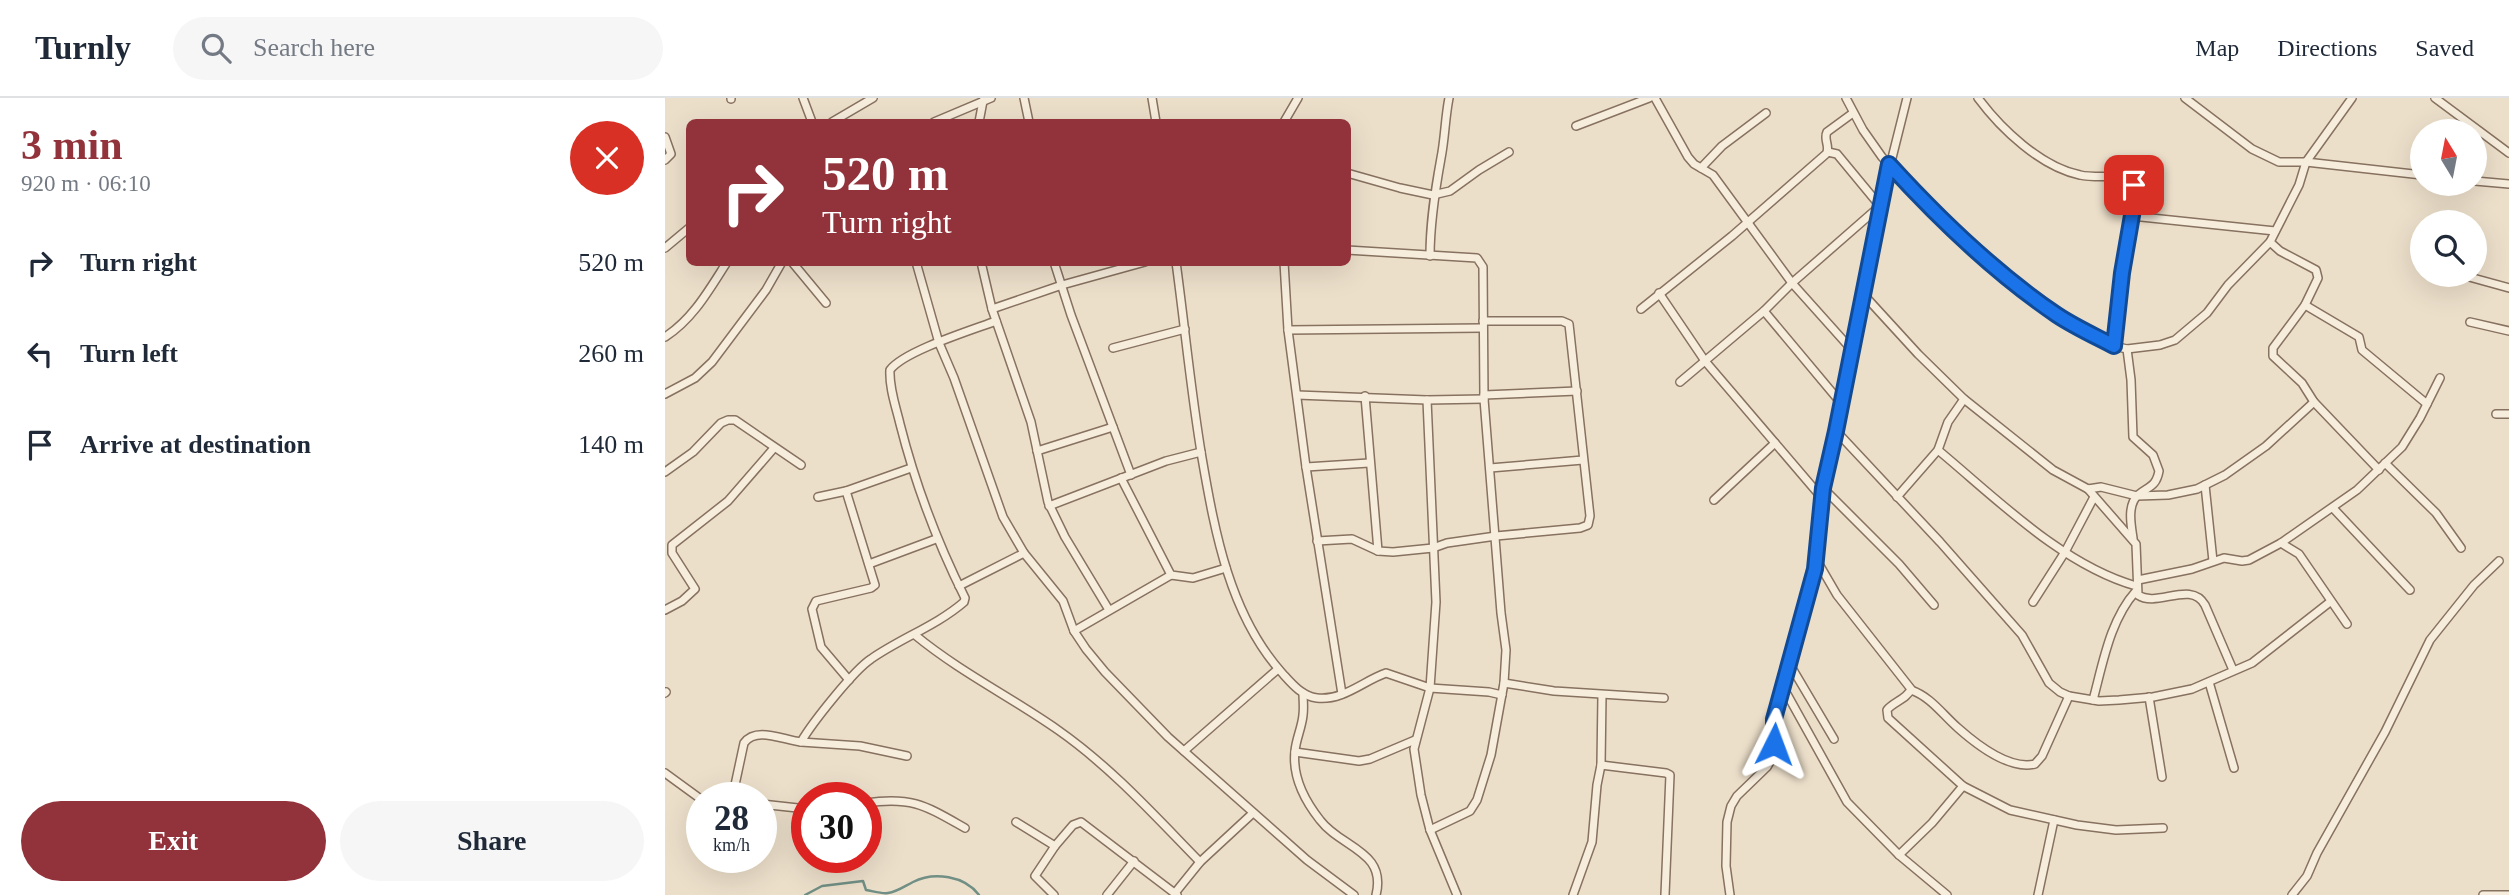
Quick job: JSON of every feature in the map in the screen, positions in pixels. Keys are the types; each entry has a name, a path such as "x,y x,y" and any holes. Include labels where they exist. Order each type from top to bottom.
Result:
{"street":[{"path":"803,98 812,119"},
{"path":"837,119 873,98"},
{"path":"1024,98 1028,119"},
{"path":"1152,98 1156,119"},
{"path":"1286,119 1298,98"},
{"path":"1430,256 1433,195 1449,98"},
{"path":"1576,126 1649,98"},
{"path":"1655,98 1688,157 1713,175 1792,283 1852,350"},
{"path":"1846,98 1863,130 1889,164 1968,245 2059,316 2114,346 2127,349 2160,345 2175,340 2192,327 2270,242 2299,185 2306,162 2352,98"},
{"path":"1730,895 1726,866 1727,822 1737,796 1757,779 1776,753 1772,728 1813,580 1823,488 1889,164 1907,98"},
{"path":"1978,98 1994,120 2022,145 2053,164 2078,175 2131,180 2135,191 2114,346"},
{"path":"2185,98 2267,158 2291,163 2306,162 2410,174"},
{"path":"2435,98 2509,153"},
{"path":"942,119 987,99"},
{"path":"980,119 987,99"},
{"path":"1701,168 1722,146 1766,113"},
{"path":"1828,152 1827,132 1853,113"},
{"path":"665,137 671,154 665,160"},
{"path":"1351,174 1433,195 1450,191 1509,152"},
{"path":"1828,152 1837,154 1881,206"},
{"path":"1641,309 1828,152"},
{"path":"2487,182 2509,184"},
{"path":"1679,382 1764,311 1792,283 1881,206"},
{"path":"2131,216 2275,231"},
{"path":"665,248 686,230"},
{"path":"2270,242 2280,251 2316,270 2318,274 2305,305 2271,352 2379,470"},
{"path":"1351,250 1477,258 1483,267 1484,397 1506,650 1502,695 1490,755 1477,800 1470,811 1430,830"},
{"path":"665,337 687,319 724,266"},
{"path":"665,394 695,379 712,362 766,290 780,266"},
{"path":"795,266 826,303"},
{"path":"917,266 939,343 1003,517 1024,553 1063,601 1074,631 1105,672 1184,751 1307,860 1353,895"},
{"path":"982,266 992,309 1031,422 1049,506 1109,610"},
{"path":"1055,266 1131,475"},
{"path":"992,309 1062,285 1131,266"},
{"path":"1177,266 1201,452 1226,568 1250,628 1278,669 1303,693 1317,698 1342,694 1386,673 1430,688 1502,695"},
{"path":"1284,266 1288,330 1306,467 1342,694"},
{"path":"2487,282 2509,288"},
{"path":"1659,293 1705,360 1822,498"},
{"path":"1864,295 1964,399 2053,470 2088,488 2136,544 2138,595 2145,599 2188,594 2198,597 2205,605 2233,670"},
{"path":"2305,305 2359,337 2362,350 2427,404"},
{"path":"1764,311 1841,403"},
{"path":"801,742 849,680 869,660 963,604 965,598 936,539 911,468 890,370 899,362 939,343 996,321"},
{"path":"1288,330 1568,322 1570,327 1590,516 1588,526 1496,536 1447,543 1433,548 1377,551 1352,539 1317,541"},
{"path":"2470,322 2509,331"},
{"path":"1113,348 1185,329"},
{"path":"2127,349 2133,437 2153,455 2159,471 2153,485 2137,496 2131,508 2133,539"},
{"path":"1938,450 2065,552 2094,571 2137,586 2224,558 2249,560 2281,543 2333,508 2402,447 2440,378"},
{"path":"1297,395 1427,400 1577,391"},
{"path":"1365,396 1377,551"},
{"path":"1898,497 1938,450 1948,422 1964,399"},
{"path":"1427,400 1436,602 1430,688 1423,721 1415,740 1417,773 1430,830 1457,895"},
{"path":"2088,488 2101,487 2137,496 2168,495 2205,485 2225,475 2266,446 2314,402"},
{"path":"2496,414 2509,414"},
{"path":"665,472 693,452 721,423 728,420 735,420 801,465"},
{"path":"1037,451 1113,427"},
{"path":"1836,431 2022,635 2049,683 2069,696 2093,700 2149,697 2192,689 2252,663 2330,602"},
{"path":"1714,500 1775,443"},
{"path":"665,610 683,601 695,589 672,553 672,545 709,519 728,501 775,447"},
{"path":"1049,506 1166,461 1201,452"},
{"path":"1490,468 1583,460"},
{"path":"1306,467 1369,463"},
{"path":"2385,463 2436,513 2461,548"},
{"path":"818,497 846,491 911,468"},
{"path":"1121,478 1171,575"},
{"path":"2205,485 2213,561"},
{"path":"1823,488 1899,564 1934,605"},
{"path":"846,491 875,581 873,587 815,601 813,604 821,647 849,680"},
{"path":"2033,602 2065,552 2094,497"},
{"path":"2333,508 2410,590"},
{"path":"869,564 936,539"},
{"path":"2281,543 2299,554 2347,624"},
{"path":"959,586 1024,553"},
{"path":"1816,559 1837,594 1911,690 1924,695 1959,729 1988,750 2024,766 2035,764 2042,756 2069,696"},
{"path":"2293,895 2312,869 2317,853 2385,732 2430,640 2474,585 2499,561"},
{"path":"1074,631 1171,575 1193,578 1226,568"},
{"path":"2093,700 2115,624 2137,586"},
{"path":"915,635 946,661 1059,731 1097,760 1201,862"},
{"path":"1789,663 1834,739"},
{"path":"1184,751 1278,669"},
{"path":"2209,682 2234,768"},
{"path":"1503,683 1554,691 1664,698"},
{"path":"1782,687 1847,802 1899,855 1947,895"},
{"path":"1911,690 1889,707 1888,718 1963,786 2010,810 2054,820 2116,830 2163,828"},
{"path":"1303,693 1303,716 1295,752 1296,776 1306,800 1322,824 1375,865 1379,876 1376,895"},
{"path":"1573,895 1591,842 1601,765 1602,695"},
{"path":"2149,697 2162,777"},
{"path":"736,782 744,743 747,738 760,734 801,742 860,746 907,756"},
{"path":"1295,752 1359,761 1415,740"},
{"path":"1601,765 1670,775 1665,895"},
{"path":"665,774 686,789"},
{"path":"1899,855 1932,823 1963,786"},
{"path":"882,802 904,800 927,806 965,828"},
{"path":"1054,895 1035,876 1073,825 1081,822 1176,894 1201,862 1253,813"},
{"path":"2038,895 2054,820"},
{"path":"1016,822 1055,846"},
{"path":"1107,895 1134,861"},
{"path":"2483,895 2509,895"}],"waterway":[{"path":"805,895 822,886 863,881 866,890 888,893 921,879 939,876 966,883 979,895"}],"route":[{"path":"1774,744 1774,719 1813,580 1823,488 1889,164 1968,245 2012,281 2059,316 2114,346 2122,273 2135,198 2134,185"}]}
